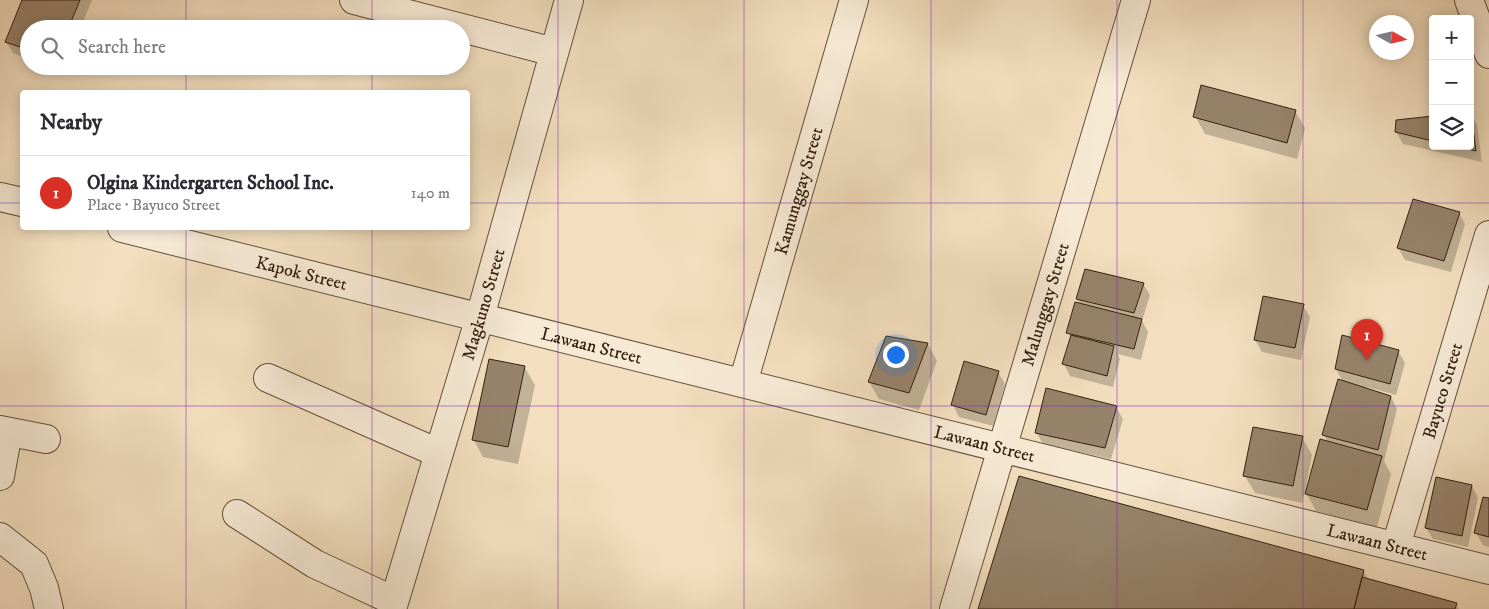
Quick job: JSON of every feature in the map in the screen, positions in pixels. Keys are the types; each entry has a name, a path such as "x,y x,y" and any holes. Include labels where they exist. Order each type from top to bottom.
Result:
{"street":[{"path":"354,0 431,20"},
{"name":"Magkuno Street","path":"393,605 480,317 569,0"},
{"name":"Kamunggay Street","path":"743,383 854,0"},
{"name":"Malunggay Street","path":"954,609 1136,0"},
{"path":"1469,0 1489,54"},
{"path":"470,30 554,52"},
{"path":"0,197 20,202"},
{"name":"Kapok Street","path":"130,230 480,317"},
{"name":"Bayuco Street","path":"1396,546 1489,235"},
{"name":"Lawaan Street","path":"480,317 1489,570"},
{"path":"268,378 438,453"},
{"path":"0,476 4,431 46,439"},
{"path":"237,514 315,564 393,605"},
{"path":"0,538 34,564 50,609"}],"building":[{"path":"22,0 80,0 72,20 20,20 20,47 5,42"},
{"path":"1201,85 1296,110 1287,143 1193,117"},
{"path":"1429,116 1429,140 1395,132 1396,120"},
{"path":"1474,135 1476,151 1472,150 1474,150"},
{"path":"1413,199 1460,212 1444,261 1397,248"},
{"path":"1085,269 1144,283 1134,313 1076,299"},
{"path":"1263,296 1304,304 1295,348 1254,340"},
{"path":"1075,302 1142,319 1134,349 1066,333"},
{"path":"1071,335 1114,346 1107,376 1062,364"},
{"path":"1342,335 1399,350 1390,384 1335,369"},
{"path":"886,336 928,343 909,393 868,382"},
{"path":"489,359 525,366 508,447 472,440"},
{"path":"964,361 999,371 986,415 951,405"},
{"path":"1338,379 1391,396 1378,450 1322,435"},
{"path":"1046,388 1117,406 1105,448 1035,433"},
{"path":"1253,427 1303,436 1293,486 1243,476"},
{"path":"1320,439 1382,456 1367,510 1305,494"},
{"path":"1019,476 1364,570 1354,609 978,609"},
{"path":"1436,477 1472,485 1462,536 1425,528"},
{"path":"1483,497 1489,498 1489,537 1474,533"},
{"path":"1362,577 1457,603 1455,609 1354,609"}],"place":[{"name":"Olgina Kindergarten School Inc.","path":"1367,360"}]}
